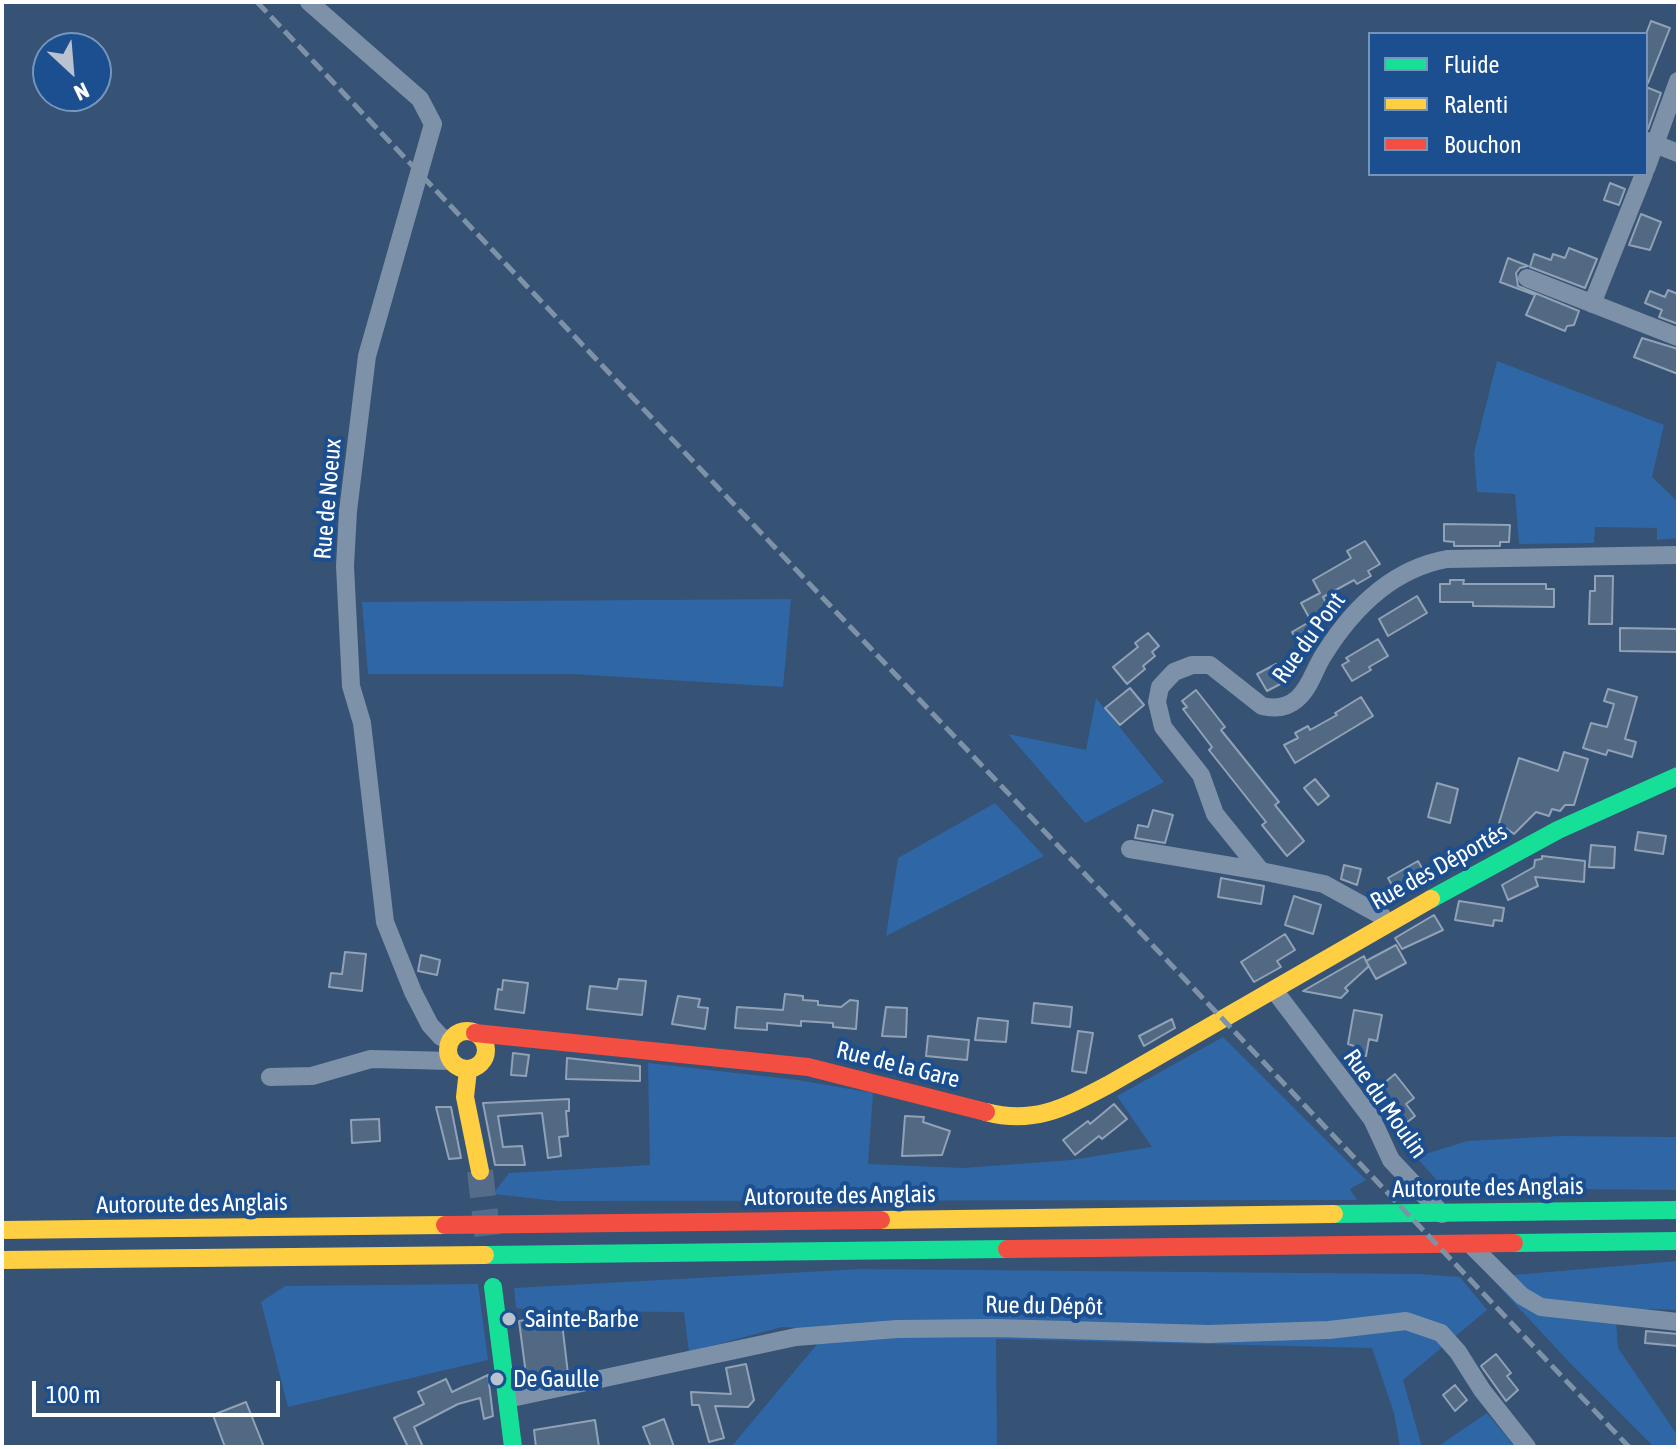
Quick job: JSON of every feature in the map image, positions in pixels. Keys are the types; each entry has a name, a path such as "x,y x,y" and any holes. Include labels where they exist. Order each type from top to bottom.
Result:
{"main road":[{"name":"Rue des Déportés","path":"1231,1015 1387,922 1558,830 1678,776"},
{"name":"Rue de la Gare","path":"475,1033 808,1067 1008,1118 1032,1118 1058,1110 1108,1085 1231,1015"},
{"path":"485,1057 487,1050 483,1037 466,1031 451,1040 448,1054 451,1061 455,1066 468,1070 475,1068 506,1043 528,1036"},
{"path":"468,1070 465,1097 480,1171"},
{"name":"Autoroute des Anglais","path":"2,1230 1678,1210"},
{"path":"2,1260 1678,1241"},
{"path":"493,1287 513,1447"}],"street":[{"name":"Rue de Noeux","path":"309,2 420,99 433,124 367,356 348,511 345,566 351,686 362,723 385,922 430,1025 441,1037 451,1040"},
{"path":"1678,81 1651,142 1678,153"},
{"path":"1592,304 1643,176"},
{"path":"1527,278 1678,337"},
{"name":"Rue du Pont","path":"1261,871 1215,814 1201,775 1163,727 1157,711 1158,694 1174,672 1192,665 1210,665 1262,706 1287,706 1303,693 1327,649 1360,606 1384,586 1429,562 1447,559 1678,555"},
{"path":"1130,849 1324,884 1382,916 1387,922"},
{"name":"Rue du Moulin","path":"1274,990 1372,1119 1391,1160 1522,1296 1541,1307 1678,1322"},
{"path":"270,1077 312,1076 371,1059 451,1061"},
{"name":"Rue du Dépôt","path":"507,1399 818,1334 996,1328 1209,1334 1329,1330 1406,1321 1441,1333 1527,1447"}],"shaded area":[{"path":"1497,361 1664,425 1652,477 1678,502 1678,538 1657,540 1657,528 1595,527 1594,543 1519,544 1515,494 1477,492 1474,453"},
{"path":"791,599 783,687 573,674 368,674 362,602"},
{"path":"1096,698 1164,782 1085,823 1008,734 1086,750"},
{"path":"995,803 1044,856 886,936 898,858"},
{"path":"1223,1037 1366,1180 1350,1189 1357,1200 557,1201 493,1194 509,1173 650,1165 648,1063 798,1080 873,1093 868,1164 963,1168 1071,1160 1152,1147 1117,1096"},
{"path":"1560,1136 1678,1137 1678,1190 1444,1188 1416,1157 1467,1141"},
{"path":"1678,1261 1678,1310 1615,1308 1618,1348 1678,1436 1678,1447 1654,1447 1490,1277"},
{"path":"861,1269 1420,1274 1460,1277 1487,1310 1403,1380 1422,1447 1400,1447 1394,1413 1372,1348 996,1339 997,1447 731,1447 829,1330 782,1327 689,1352 684,1312 541,1311 516,1308 514,1288"},
{"path":"478,1284 488,1360 288,1407 261,1302 285,1286"},
{"path":"1487,1413 1515,1447 1437,1447"}],"building":[{"path":"1651,21 1670,28 1648,83 1648,32"},
{"path":"1648,88 1661,93 1648,129"},
{"path":"1610,183 1625,189 1619,205 1604,200"},
{"path":"1641,214 1661,222 1650,250 1629,245"},
{"path":"1569,248 1597,259 1585,288 1530,267 1534,254 1551,260 1553,254 1565,258"},
{"path":"1508,258 1528,266 1516,273 1518,286 1579,311 1574,325 1567,326 1565,331 1526,315 1535,295 1500,282"},
{"path":"1668,290 1678,294 1678,324 1659,317 1662,310 1645,303 1650,291 1665,297"},
{"path":"1642,338 1678,349 1678,374 1634,357"},
{"path":"1444,524 1510,525 1509,542 1500,542 1500,546 1454,546 1454,542 1444,541"},
{"path":"1365,541 1380,564 1368,571 1371,576 1357,584 1354,580 1323,597 1330,610 1311,621 1301,603 1320,593 1313,580 1351,558 1347,551"},
{"path":"1595,576 1613,576 1612,624 1589,624 1590,591 1595,591"},
{"path":"1450,580 1464,580 1463,584 1546,584 1546,589 1554,589 1554,607 1473,606 1473,602 1440,602 1440,584 1450,584"},
{"path":"1417,596 1427,613 1388,636 1379,619"},
{"path":"1311,621 1321,637 1302,649 1292,632"},
{"path":"1620,628 1678,629 1678,652 1620,651"},
{"path":"1148,633 1159,646 1152,652 1155,656 1127,684 1113,667 1138,647 1135,643"},
{"path":"1378,639 1388,656 1352,681 1342,665 1349,661 1346,658"},
{"path":"1276,664 1286,681 1267,691 1257,674"},
{"path":"1130,688 1144,705 1120,725 1105,708"},
{"path":"1608,689 1637,697 1625,739 1636,742 1632,757 1608,750 1606,755 1583,748 1591,723 1607,727 1614,704 1604,701"},
{"path":"1196,690 1225,727 1221,730 1279,802 1275,805 1304,841 1287,856 1262,825 1266,822 1209,750 1212,747 1183,709 1187,707 1182,701"},
{"path":"1361,697 1373,716 1295,763 1284,745 1298,738 1295,733 1308,726 1310,730"},
{"path":"1564,752 1588,759 1574,805 1565,805 1560,811 1552,809 1549,816 1536,812 1514,834 1499,823 1519,758 1558,771"},
{"path":"1315,779 1329,796 1318,805 1304,788"},
{"path":"1437,783 1458,789 1450,823 1428,817"},
{"path":"1153,810 1173,815 1165,843 1135,838 1138,825 1148,827"},
{"path":"1638,832 1666,836 1663,854 1635,850"},
{"path":"1591,845 1615,847 1614,868 1589,867"},
{"path":"1542,856 1585,861 1584,882 1535,877 1538,886 1508,900 1502,885 1534,867 1535,860 1542,859"},
{"path":"1418,861 1427,877 1397,894 1388,878"},
{"path":"1344,865 1361,869 1357,885 1341,879"},
{"path":"1221,878 1264,886 1261,904 1218,897"},
{"path":"1294,896 1321,905 1313,934 1285,925"},
{"path":"1459,901 1504,908 1502,921 1494,920 1493,926 1455,920"},
{"path":"1434,915 1443,930 1402,949 1395,938"},
{"path":"1285,934 1295,950 1277,961 1281,967 1254,982 1241,962"},
{"path":"1396,945 1406,963 1376,979 1369,966 1345,988 1348,991 1341,998 1303,991 1364,956 1366,961"},
{"path":"345,952 366,954 362,991 329,987 331,973 342,974"},
{"path":"421,955 440,960 437,975 418,971"},
{"path":"619,979 646,981 642,1015 587,1009 590,986 617,989"},
{"path":"503,980 528,983 524,1013 495,1009 498,989 502,990"},
{"path":"785,994 818,1001 818,1005 841,1007 850,1000 858,1001 856,1029 833,1027 833,1023 801,1021 801,1026 767,1023 767,1030 735,1028 737,1007 783,1010"},
{"path":"678,996 700,999 698,1007 708,1008 705,1029 672,1024"},
{"path":"1034,1003 1072,1007 1070,1027 1032,1023"},
{"path":"886,1007 907,1008 906,1037 882,1036"},
{"path":"1354,1010 1382,1015 1377,1041 1369,1039 1366,1056 1352,1054 1354,1046 1348,1044"},
{"path":"978,1018 1008,1021 1006,1042 975,1040"},
{"path":"1172,1019 1175,1028 1144,1046 1139,1036"},
{"path":"1078,1031 1093,1033 1086,1073 1072,1071"},
{"path":"928,1036 969,1040 967,1060 926,1056"},
{"path":"513,1053 529,1055 526,1076 511,1075"},
{"path":"567,1058 640,1066 640,1081 566,1079"},
{"path":"1395,1074 1414,1098 1406,1104 1415,1116 1405,1124 1380,1093 1386,1088 1383,1084"},
{"path":"569,1099 569,1111 566,1111 568,1136 559,1137 561,1156 548,1158 542,1113 498,1116 503,1147 522,1146 525,1165 495,1165 483,1103"},
{"path":"1114,1104 1127,1119 1075,1155 1063,1140 1088,1121 1090,1124"},
{"path":"436,1107 451,1107 461,1158 449,1159"},
{"path":"905,1116 924,1117 923,1122 950,1131 942,1155 902,1156"},
{"path":"379,1119 380,1141 352,1143 351,1120"},
{"path":"561,1314 568,1374 527,1382 519,1321"},
{"path":"1646,1331 1678,1334 1678,1346 1645,1343"},
{"path":"1496,1354 1511,1373 1507,1376 1518,1390 1506,1401 1481,1366"},
{"path":"746,1364 754,1400 748,1407 715,1406 724,1438 709,1442 699,1405 692,1405 691,1392 731,1394 726,1368"},
{"path":"488,1375 493,1416 484,1419 480,1398 458,1404 414,1427 423,1447 408,1447 394,1418 424,1404 418,1392 446,1379 452,1392"},
{"path":"1455,1385 1467,1400 1455,1411 1443,1395"},
{"path":"246,1402 264,1447 225,1447 213,1415"},
{"path":"664,1419 674,1447 651,1447 643,1427"},
{"path":"595,1420 599,1447 536,1447 534,1430"}],"tunnel":[{"path":"480,1171 488,1240"}],"railway":[{"path":"257,2 1629,1447"}],"traffic: fast":[{"path":"1431,899 1558,830 1678,776"},
{"path":"1334,1214 1678,1210"},
{"path":"1514,1243 1678,1241"},
{"path":"485,1255 1007,1249"},
{"path":"493,1287 513,1447"}],"traffic: slow":[{"path":"986,1112 1035,1115 1064,1107 1108,1085 1431,899"},
{"path":"467,1031 481,1036 486,1050 481,1064 467,1069 453,1064 448,1050 453,1036 467,1031"},
{"path":"468,1070 465,1097 480,1171"},
{"path":"881,1220 1334,1214"},
{"path":"2,1230 445,1225"},
{"path":"2,1260 485,1255"}],"traffic: jam":[{"path":"475,1033 808,1067 986,1112"},
{"path":"445,1225 881,1220"},
{"path":"1007,1249 1514,1243"}],"place":[{"name":"Sainte-Barbe","path":"509,1319"},
{"name":"De Gaulle","path":"497,1379"}]}
